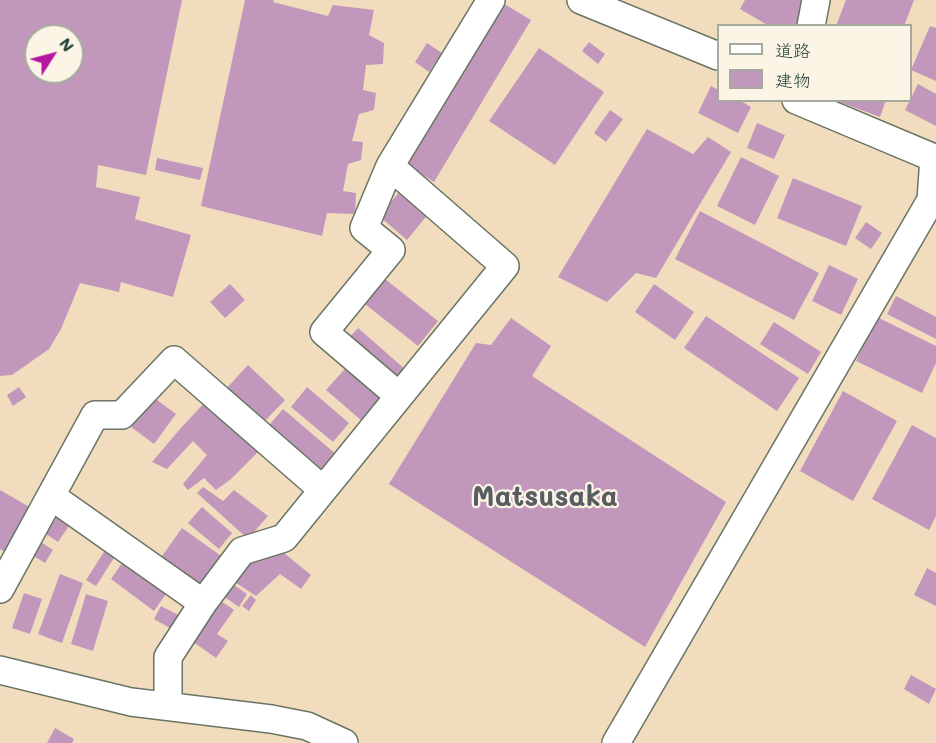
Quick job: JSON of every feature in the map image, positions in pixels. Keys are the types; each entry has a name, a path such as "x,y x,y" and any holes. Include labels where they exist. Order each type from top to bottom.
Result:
{"street":[{"path":"399,396 324,332 391,250 364,228 390,166 491,0"},
{"path":"581,0 717,56"},
{"path":"811,24 816,0"},
{"path":"616,743 934,201 934,158 801,102"},
{"path":"168,705 168,657 203,603 242,550 284,538 505,266 390,166"},
{"path":"0,589 95,415 122,415 174,360 323,490"},
{"path":"51,496 203,603"},
{"path":"0,670 131,702 271,719 307,726 344,743"}],"building":[{"path":"0,0 182,0 146,175 98,165 96,187 140,197 135,219 191,235 173,297 121,282 119,292 80,283 61,329 49,349 12,375 0,376"},
{"path":"245,0 274,0 273,2 328,16 333,5 374,10 369,35 384,43 383,64 366,65 363,90 376,93 374,110 359,114 352,141 363,142 361,160 348,164 343,191 356,193 355,214 327,213 322,236 201,206"},
{"path":"745,0 800,0 808,4 796,24 766,24 740,9"},
{"path":"846,0 914,0 905,24 837,24"},
{"path":"501,2 531,20 434,182 404,163"},
{"path":"930,26 936,28 936,81 912,70"},
{"path":"589,42 605,54 598,64 582,51"},
{"path":"427,43 442,53 429,72 415,62"},
{"path":"539,48 604,92 555,165 489,121"},
{"path":"918,84 936,94 936,126 905,110 909,102 912,102 912,96"},
{"path":"711,86 717,89 717,102 742,102 751,107 738,133 698,113"},
{"path":"839,102 885,102 880,117"},
{"path":"610,110 623,119 606,142 594,133"},
{"path":"757,123 785,135 774,159 747,148"},
{"path":"647,129 693,154 708,137 731,152 656,278 636,273 607,302 558,277"},
{"path":"741,157 779,176 755,225 717,206"},
{"path":"157,158 203,168 200,180 155,170"},
{"path":"793,178 862,206 846,246 777,218"},
{"path":"401,190 429,213 407,240 379,216"},
{"path":"700,211 819,273 794,320 675,259"},
{"path":"866,222 882,233 871,249 855,238"},
{"path":"829,265 858,279 841,315 812,301"},
{"path":"385,279 438,321 418,346 365,304"},
{"path":"230,284 245,300 225,318 210,302"},
{"path":"654,284 694,312 675,340 635,312"},
{"path":"896,296 936,317 936,339 887,314"},
{"path":"706,316 799,378 777,411 684,348"},
{"path":"877,317 936,346 936,363 922,393 856,361"},
{"path":"511,318 551,346 532,376 726,502 645,647 389,484 476,343 491,345"},
{"path":"774,322 821,352 808,374 760,344"},
{"path":"358,328 406,370 395,383 346,341"},
{"path":"351,362 387,392 362,421 326,390"},
{"path":"248,365 285,400 262,424 225,390"},
{"path":"19,387 26,397 13,406 7,395"},
{"path":"307,387 349,423 333,442 291,407"},
{"path":"843,391 897,421 853,501 800,471"},
{"path":"153,397 176,414 154,444 131,427"},
{"path":"207,400 260,450 231,479 216,490 204,478 188,490 183,484 207,455 193,441 167,469 152,462"},
{"path":"283,409 337,455 318,476 265,430"},
{"path":"912,425 936,438 936,516 929,530 872,499"},
{"path":"203,487 223,501 234,490 268,516 248,539 197,493"},
{"path":"0,490 33,509 8,554 0,549"},
{"path":"202,507 232,533 219,549 188,523"},
{"path":"60,512 73,520 58,542 46,534"},
{"path":"182,528 224,558 199,593 157,563"},
{"path":"39,541 53,550 45,563 30,554"},
{"path":"109,544 119,550 96,586 86,580"},
{"path":"284,553 311,575 301,589 280,574 256,596 230,579 249,556"},
{"path":"124,560 168,591 154,611 111,579"},
{"path":"927,568 936,573 936,606 914,595"},
{"path":"60,574 83,583 62,643 38,634"},
{"path":"231,583 247,594 239,607 222,595"},
{"path":"24,593 42,599 30,634 12,628"},
{"path":"86,594 108,601 93,651 71,644"},
{"path":"251,595 256,600 249,611 242,606"},
{"path":"218,599 234,610 217,634 228,641 216,658 189,639"},
{"path":"161,606 182,617 175,631 154,619"},
{"path":"911,675 936,689 929,704 904,689"},
{"path":"55,728 74,739 72,743 47,743"}],"district":[{"name":"Matsusaka","path":"545,497"}]}
